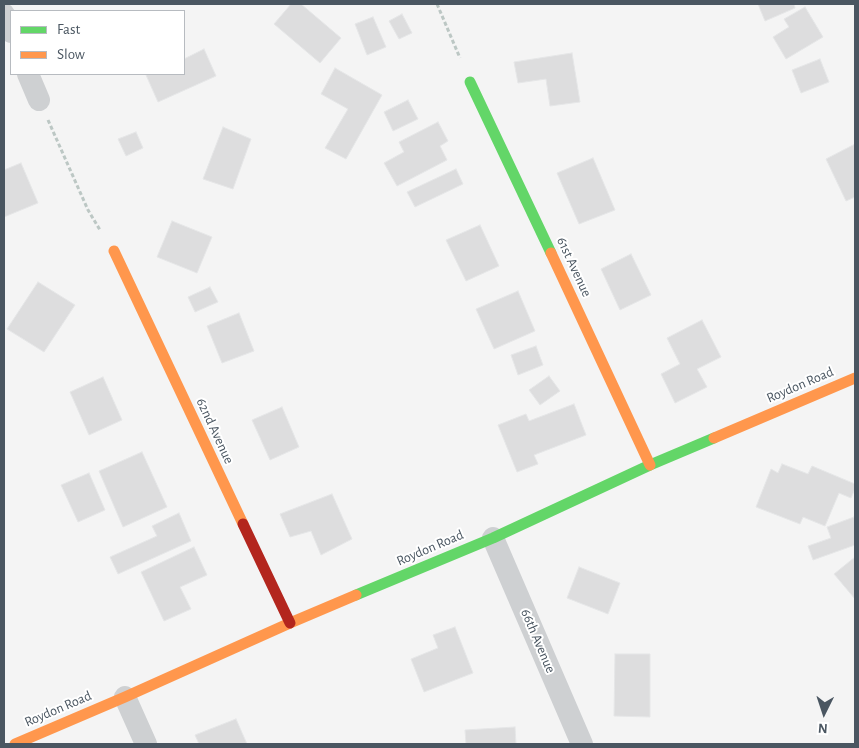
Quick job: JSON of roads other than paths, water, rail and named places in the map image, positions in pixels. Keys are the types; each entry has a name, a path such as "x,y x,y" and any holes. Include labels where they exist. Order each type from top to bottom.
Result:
{"street":[{"path":"4,14 10,29"},
{"path":"28,75 39,100"},
{"name":"61st Avenue","path":"470,82 650,465"},
{"name":"62nd Avenue","path":"114,251 290,623"},
{"name":"Roydon Road","path":"15,744 290,623 494,538 650,465 855,378"},
{"name":"66th Avenue","path":"494,538 582,744"},
{"path":"125,697 146,744"}]}
